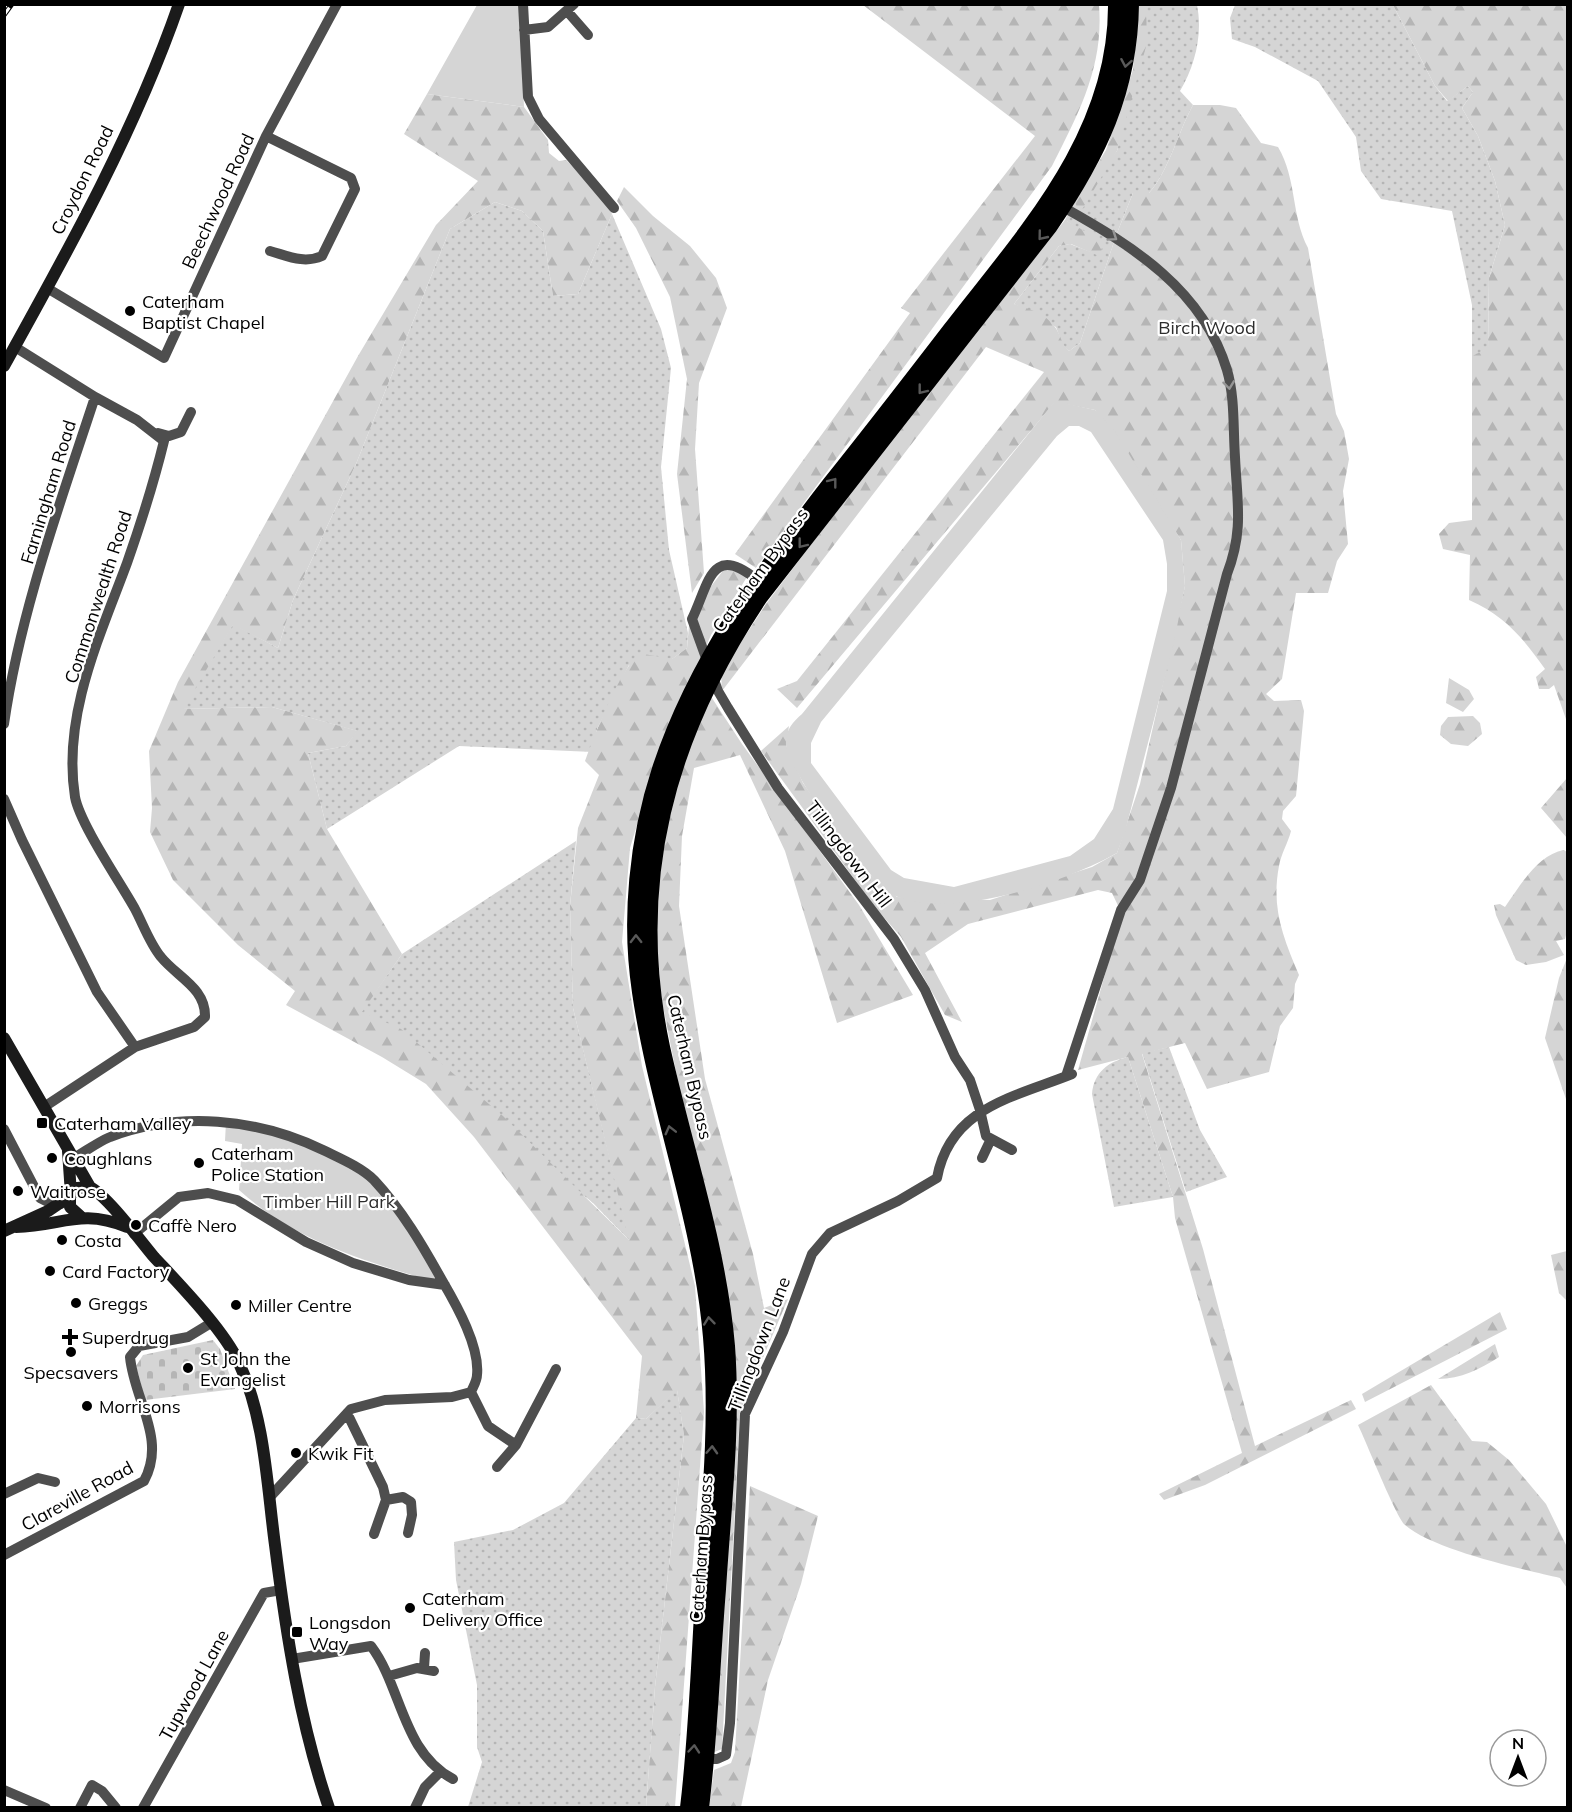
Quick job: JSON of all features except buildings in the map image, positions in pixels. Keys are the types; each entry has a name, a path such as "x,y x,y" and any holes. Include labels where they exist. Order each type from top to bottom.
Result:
{"highway":[{"name":"Caterham Bypass","path":"688,1808 713,1429 711,1342 705,1283 653,1063 636,956 636,896 640,856 658,773 674,729 711,651 757,580 1015,247 1065,178 1083,146 1098,108 1115,39 1116,4"},
{"name":"Caterham Bypass","path":"701,1808 726,1479 729,1390 718,1279 707,1222 663,1048 653,994 649,936 651,871 666,791 678,753 704,693 724,654 760,597 1063,207 1098,148 1113,111 1129,47 1131,4"}],"main road":[{"name":"Croydon Road","path":"4,366 93,201 153,77 179,4"},
{"path":"4,1038 94,1191 211,1323 239,1361 252,1398 292,1659 326,1807"},
{"path":"71,1154 68,1198 70,1208 84,1216 131,1231"},
{"path":"10,1229 68,1198 77,1188 94,1191"},
{"path":"10,1229 84,1216 99,1207 94,1191"}],"street":[{"name":"Beechwood Road","path":"47,288 164,358 266,136 337,4"},
{"path":"523,4 528,97 539,119 614,208"},
{"path":"524,30 548,27 570,8 588,36"},
{"path":"266,136 351,178 355,189 322,256 311,261 270,251"},
{"path":"981,1110 1071,1074 1121,910 1140,879 1171,788 1236,540 1240,508 1228,372 1205,319 1183,292 1157,267 1063,207"},
{"path":"15,347 155,432 170,436 181,432 191,412"},
{"name":"Farningham Road","path":"4,724 10,687 28,614 59,502 95,397"},
{"name":"Commonwealth Road","path":"135,1047 194,1028 206,1017 206,1006 189,982 160,957 75,799 76,729 87,671 154,480 164,441 155,432"},
{"name":"Tillingdown Hill","path":"757,580 733,564 726,563 711,575 692,619 718,691 778,788 894,939 925,990 955,1057 970,1080 981,1110 986,1136 991,1139"},
{"path":"4,799 97,992 135,1047 44,1107"},
{"name":"Tillingdown Lane","path":"706,1759 717,1760 726,1755 730,1723 745,1414 783,1332 812,1254 830,1233 898,1201 937,1178 940,1160 950,1139 981,1110"},
{"path":"71,1154 110,1138 159,1125 198,1119 226,1122 295,1136 372,1178 420,1240 459,1310 472,1345 477,1375 471,1392 488,1426 516,1445"},
{"path":"4,1129 40,1198 45,1202 68,1198"},
{"path":"982,1158 991,1139 1012,1150"},
{"path":"131,1231 179,1197 208,1193 237,1200 306,1242 353,1263 409,1280 445,1285"},
{"name":"Clareville Road","path":"4,1555 144,1481 154,1457 153,1440 135,1384 130,1357 139,1346 188,1337 211,1323"},
{"path":"497,1467 516,1445 556,1369"},
{"path":"269,1498 351,1409 385,1400 420,1396 452,1397 471,1392"},
{"path":"347,1413 383,1487 386,1500 374,1534"},
{"path":"4,1494 38,1478 55,1482"},
{"path":"386,1500 403,1497 411,1502 412,1515 408,1533"},
{"name":"Tupwood Lane","path":"143,1808 264,1593 281,1590"},
{"path":"292,1659 370,1646 389,1676 408,1730 440,1772 453,1779"},
{"path":"389,1676 429,1669 425,1653"},
{"path":"415,1808 425,1787 440,1772"},
{"path":"80,1808 92,1785 102,1791 116,1808"},
{"path":"4,1790 46,1808"}],"green space":[{"path":"477,5 519,5 524,107 427,94"},
{"path":"863,5 1099,5 1098,48 1080,108 1052,166 756,568 735,554 910,313 901,308 1035,136"},
{"path":"1138,5 1146,5 1147,43 1117,151 1083,208 1077,208 1075,201 1106,150 1133,70"},
{"path":"1146,5 1197,5 1199,27 1196,50 1190,71 1180,91 1193,105 1168,163 1156,184 1149,193 1133,193 1080,343 1069,351 1063,346 1056,327 1014,304 1059,246 1070,244 1099,255 1077,228 1065,220 1075,201 1117,151"},
{"path":"1235,5 1393,5 1435,86 1447,101 1468,86 1473,92 1462,108 1478,136 1495,181 1505,225 1489,278 1488,349 1472,356 1472,305 1452,211 1381,199 1361,171 1356,137 1318,81 1255,47 1232,39 1230,18"},
{"path":"1393,5 1567,5 1567,722 1554,685 1549,689 1539,689 1536,677 1545,669 1529,647 1503,620 1469,600 1470,555 1443,549 1439,534 1449,523 1472,520 1472,356 1488,348 1489,278 1505,225 1495,181 1478,136 1462,108 1473,92 1468,86 1448,101 1435,86"},
{"path":"427,94 524,107 548,140 549,153 559,161 566,160 596,188 612,214 578,294 553,296 543,231 522,211 495,202 450,229 356,464 293,600 278,648 233,625 183,709 272,707 358,731 346,746 308,753 327,829 402,954 362,1012 401,1029 503,1116 629,1240 573,1008 570,906 578,828 599,775 585,761 614,691 638,653 672,659 687,648 690,614 725,568 734,565 747,577 711,635 657,759 630,848 622,942 642,1066 695,1286 704,1412 675,1807 646,1807 655,1687 684,1435 677,1390 646,1419 636,1418 642,1356 474,1137 426,1084 382,1057 286,1005 295,991 238,945 173,880 150,832 152,808 149,751 178,682 358,356 436,225 478,181 404,134"},
{"name":"Birch Wood","path":"1193,105 1220,105 1236,108 1261,143 1278,147 1284,159 1299,223 1308,248 1336,414 1344,431 1349,459 1343,491 1348,544 1337,561 1328,593 1296,593 1282,679 1266,694 1274,701 1301,700 1304,711 1296,796 1283,811 1282,819 1291,831 1280,862 1276,895 1280,922 1299,975 1295,984 1293,1008 1280,1026 1269,1072 1207,1089 1185,1043 1142,1054 1203,1249 1255,1446 1351,1400 1356,1409 1205,1485 1164,1500 1159,1494 1242,1453 1175,1218 1173,1197 1128,1057 1078,1070 1122,914 1112,893 1098,890 968,924 925,953 962,1022 945,1015 901,937 874,906 761,751 789,726 786,745 803,783 862,867 897,897 990,900 1092,867 1117,853 1140,784 1185,586 1181,540 1095,410 1055,402 797,708 777,689 797,681 1044,372 986,347 722,691 721,673 766,604 865,473 1065,220 1104,242 1099,256 1071,244 1059,246 1014,304 1036,312 1051,322 1069,351 1080,343 1133,193 1149,193 1156,184 1168,163"},
{"path":"624,187 653,216 690,246 716,278 727,308 699,383 695,449 704,573 692,593 677,474 687,379 670,297 636,228 617,201"},
{"path":"495,202 522,211 543,231 553,296 578,294 612,214 661,329 671,368 661,467 669,550 688,633 687,648 671,660 629,665 597,729 593,752 459,746 327,829 308,753 346,746 357,731 272,707 182,709 233,624 278,648 293,600 356,464 450,229"},
{"path":"1055,401 1095,410 1115,431 1181,540 1185,586 1174,642 1125,832 1117,853 1069,875 1010,894 949,903 922,903 898,897 886,889 852,852 801,780 791,759 786,740 790,727","holes":["1069,426 1079,426 1091,432 1163,540 1167,564 1167,591 1113,809 1094,839 1070,856 954,887 904,878 891,870 811,763 811,743 821,722 1057,436"]},
{"path":"1449,678 1469,690 1474,699 1463,712 1446,703"},
{"path":"710,695 742,744 859,905 913,995 837,1023 785,851 740,755 694,768 682,836 679,906 705,1079 753,1254 764,1308 788,1299 740,1411 722,1749 712,1753 733,1460 679,1087 661,996 656,923 660,860 673,788"},
{"path":"1473,716 1480,723 1482,734 1468,746 1451,744 1440,735 1441,726 1448,717"},
{"path":"1567,778 1567,838 1541,808"},
{"path":"576,841 570,906 573,1008 630,1241 593,1203 361,1012 402,954"},
{"path":"1564,850 1568,853 1567,931 1565,939 1556,941 1564,955 1546,962 1526,965 1516,960 1496,915 1494,905 1500,904 1505,907 1537,865 1554,853"},
{"path":"1567,958 1567,1102 1545,1038 1559,978"},
{"path":"1169,1047 1200,1130 1227,1177 1186,1192 1142,1053"},
{"path":"1128,1057 1173,1197 1114,1207 1092,1094 1093,1086 1103,1069"},
{"name":"Timber Hill Park","path":"226,1122 295,1136 372,1178 445,1285 336,1249 310,1238 262,1208 239,1190 242,1144 225,1141"},
{"path":"1568,1251 1567,1301 1559,1293 1551,1255"},
{"path":"1500,1312 1507,1329 1365,1402 1362,1394"},
{"path":"213,1340 220,1349 235,1389 145,1400 136,1366 143,1355"},
{"path":"1495,1344 1499,1357 1462,1375 1438,1379"},
{"path":"1431,1385 1472,1441 1487,1442 1509,1460 1546,1504 1567,1547 1567,1588 1560,1578 1479,1558 1436,1543 1405,1525 1388,1494 1358,1425"},
{"path":"677,1389 684,1435 655,1687 646,1807 468,1807 482,1762 477,1747 477,1685 456,1580 454,1542 513,1530 564,1503 636,1418 646,1419"},
{"path":"750,1486 818,1516 801,1584 768,1680 741,1807 709,1808 714,1770 731,1763 735,1752"}],"railway":[{"path":"4,15 12,4"}],"place":[{"name":"Caterham Baptist Chapel","path":"130,311"},
{"name":"Caterham Valley","path":"42,1123"},
{"name":"Coughlans","path":"52,1158"},
{"name":"Caterham Police Station","path":"199,1163"},
{"name":"Waitrose","path":"18,1191"},
{"name":"Caffè Nero","path":"136,1225"},
{"name":"Costa","path":"62,1240"},
{"name":"Card Factory","path":"50,1271"},
{"name":"Greggs","path":"76,1303"},
{"name":"Miller Centre","path":"236,1305"},
{"name":"Superdrug","path":"70,1337"},
{"name":"Specsavers","path":"71,1352"},
{"name":"St John the Evangelist","path":"188,1368"},
{"name":"Morrisons","path":"87,1406"},
{"name":"Kwik Fit","path":"296,1453"},
{"name":"Caterham Delivery Office","path":"410,1608"},
{"name":"Longsdon Way","path":"297,1632"}]}
